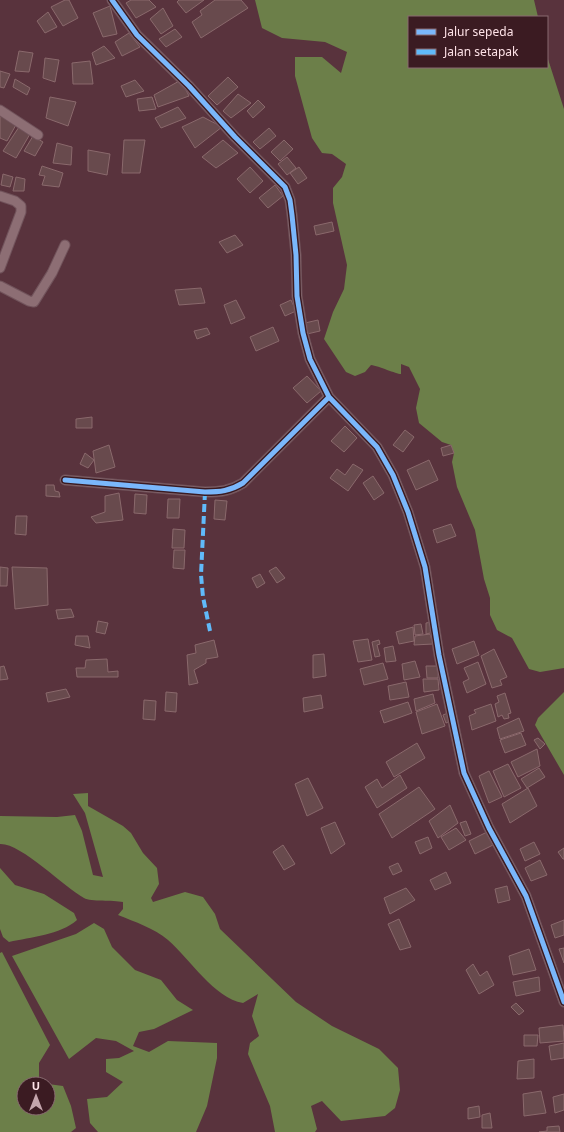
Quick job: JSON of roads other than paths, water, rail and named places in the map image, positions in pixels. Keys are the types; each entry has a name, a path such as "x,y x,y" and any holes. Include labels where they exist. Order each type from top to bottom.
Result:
{"street":[{"path":"112,0 137,35 189,86 235,137 285,187 290,200 296,255 297,296 303,333 310,359 329,397 377,447 393,476 408,512 425,567 439,655 462,767 489,828 526,896 564,1002"},
{"path":"0,110 38,135"},
{"path":"0,196 15,201 21,206 21,212 0,268"},
{"path":"0,286 29,301 34,302 52,273 65,245"},
{"path":"66,480 205,492 223,492 243,483 329,397"}]}
